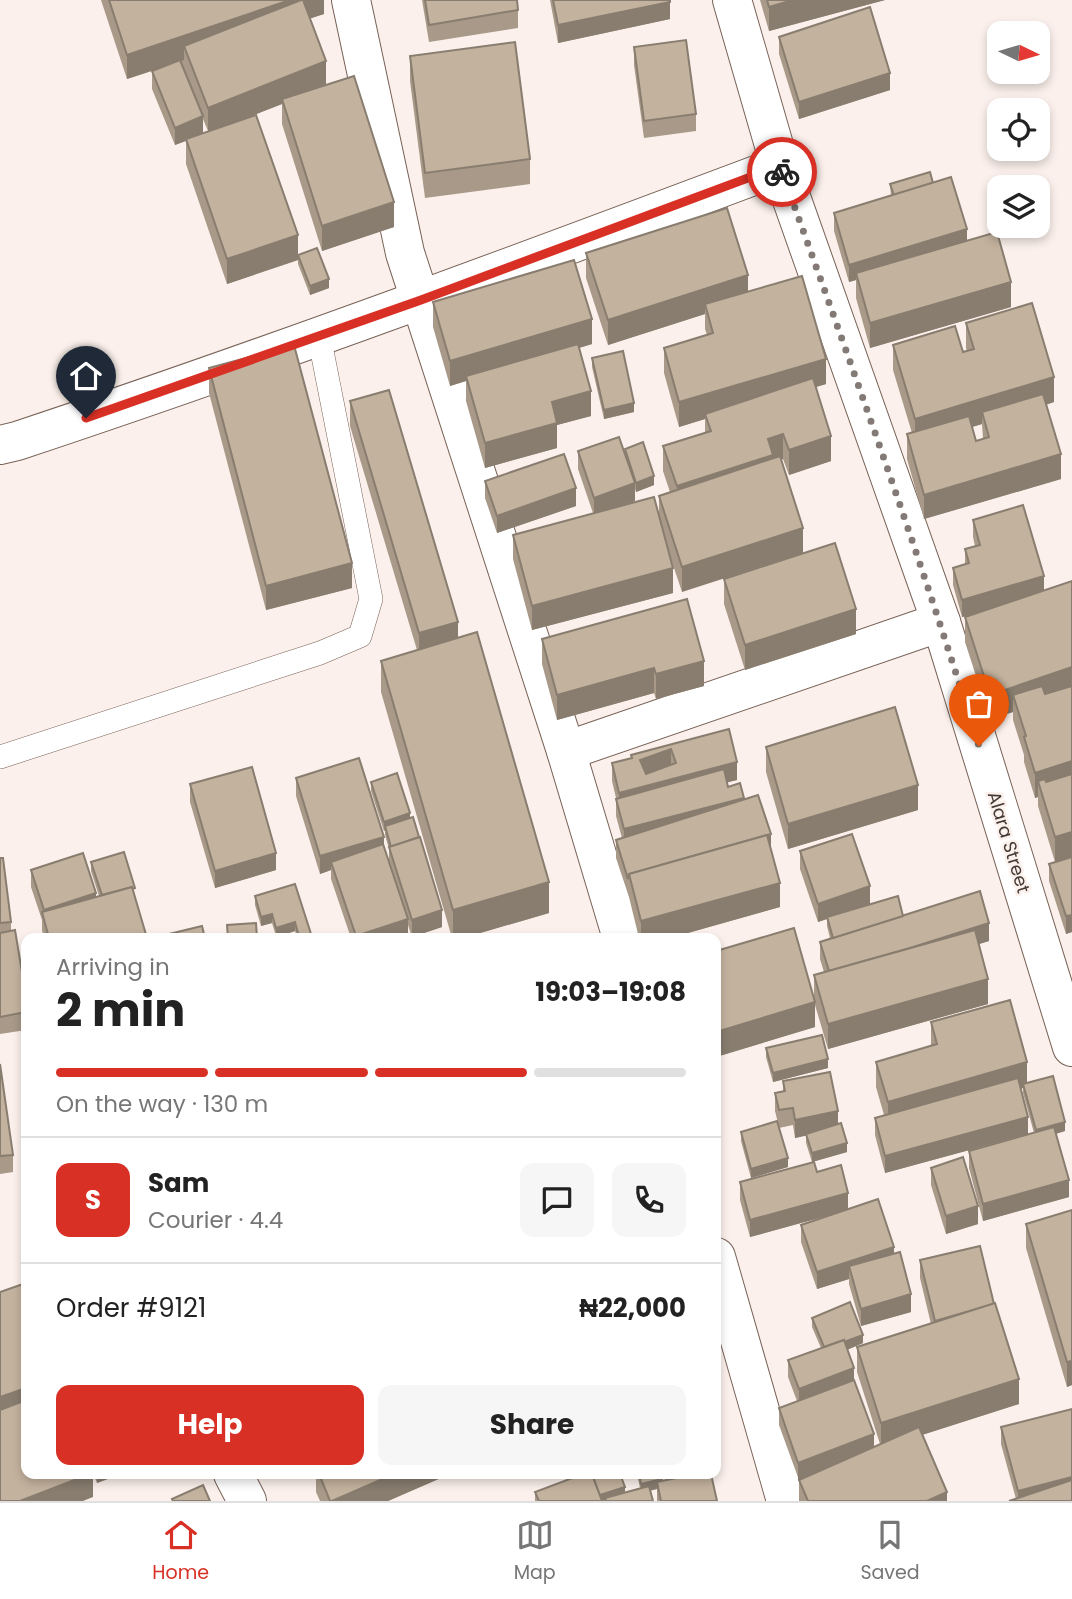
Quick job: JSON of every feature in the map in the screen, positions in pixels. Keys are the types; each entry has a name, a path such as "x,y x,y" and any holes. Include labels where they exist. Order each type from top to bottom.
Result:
{"street":[{"path":"351,0 405,253 566,751 621,933"},
{"name":"Alara Street","path":"732,0 780,166 941,622 1072,1047"},
{"path":"0,445 178,387 780,166"},
{"path":"566,751 941,622"},
{"path":"721,1274 786,1501"},
{"path":"236,1479 247,1501"}],"lane":[{"path":"0,757 320,653 360,636 371,599 319,336"}],"building":[{"path":"109,0 290,0 127,55"},
{"path":"301,0 326,61 208,108 184,46"},
{"path":"425,0 517,0 518,10 429,25"},
{"path":"553,0 670,0 670,2 558,25"},
{"path":"767,0 793,0 769,7"},
{"path":"870,7 890,73 799,102 779,37"},
{"path":"686,40 696,114 644,121 634,47"},
{"path":"515,42 530,159 425,173 410,56"},
{"path":"180,60 203,116 175,128 152,71"},
{"path":"354,76 394,202 322,226 282,99"},
{"path":"256,115 298,235 227,259 186,139"},
{"path":"930,172 933,183 894,195 890,184"},
{"path":"951,177 967,229 849,265 834,213"},
{"path":"727,208 748,275 608,320 586,253"},
{"path":"987,235 987,238 999,238 1011,282 870,323 856,273"},
{"path":"317,248 329,279 310,286 298,255"},
{"path":"574,260 592,319 450,361 433,302"},
{"path":"802,276 826,359 679,402 664,348 713,333 705,304"},
{"path":"1032,303 1054,377 915,419 893,345 955,326 963,352 974,349 966,323"},
{"path":"578,344 591,391 552,402 557,423 485,443 466,376"},
{"path":"294,345 352,563 266,586 209,368"},
{"path":"623,351 634,403 604,410 592,358"},
{"path":"813,378 831,436 789,450 783,434 768,439 773,455 677,486 663,446 711,431 705,414"},
{"path":"389,390 458,622 419,633 350,401"},
{"path":"1043,394 1061,454 924,495 907,434 969,416 976,441 989,437 982,412"},
{"path":"619,437 635,483 594,498 578,451"},
{"path":"643,442 654,476 636,483 625,449"},
{"path":"564,454 576,488 497,516 485,481"},
{"path":"780,456 803,528 682,567 659,496"},
{"path":"654,497 673,568 532,606 513,535"},
{"path":"1023,505 1044,576 962,600 953,568 969,563 965,549 980,545 973,520"},
{"path":"835,543 856,609 745,645 724,579"},
{"path":"1072,581 1072,667 990,695 965,617"},
{"path":"687,599 704,661 656,674 654,668 557,695 542,639"},
{"path":"477,632 549,882 453,910 381,661"},
{"path":"1042,686 1045,694 1072,686 1072,761 1035,773 1013,695"},
{"path":"895,707 918,785 788,824 766,747"},
{"path":"729,729 737,762 619,793 612,763 632,758 631,755","holes":["671,749 676,763 646,774 640,760"]},
{"path":"359,758 384,837 320,856 296,778"},
{"path":"252,767 276,853 215,871 190,784"},
{"path":"724,769 728,787 740,783 744,798 624,829 616,799"},
{"path":"397,773 410,813 384,822 371,782"},
{"path":"1072,774 1072,832 1055,837 1038,781 1045,779 1046,782"},
{"path":"758,795 771,834 629,874 628,879 616,840"},
{"path":"413,817 419,837 391,847 385,826"},
{"path":"852,834 870,886 818,904 800,851"},
{"path":"767,835 780,883 641,921 629,874"},
{"path":"420,837 442,910 412,920 389,847"},
{"path":"383,844 408,919 365,933 355,933 331,862"},
{"path":"124,852 135,888 102,895 91,862"},
{"path":"83,853 96,893 44,910 31,870"},
{"path":"1072,857 1072,915 1066,916 1049,864"},
{"path":"0,858 3,858 11,922 0,923"},
{"path":"295,884 311,933 298,933 295,922 276,928 272,914 261,917 255,896"},
{"path":"132,887 146,933 48,933 42,912"},
{"path":"980,891 989,923 829,971 820,942"},
{"path":"898,896 903,916 833,938 827,917"},
{"path":"256,923 257,933 228,933 227,925"},
{"path":"202,926 204,933 173,933"},
{"path":"794,928 815,1002 721,1030 721,950"},
{"path":"15,930 21,966 21,1013 0,1017 0,933"},
{"path":"975,930 988,979 828,1024 814,975"},
{"path":"1010,1000 1027,1062 888,1102 876,1062 937,1044 931,1022"},
{"path":"822,1035 828,1059 773,1073 766,1048"},
{"path":"0,1064 13,1155 0,1156"},
{"path":"830,1072 838,1111 795,1120 793,1108 779,1110 775,1093 785,1091 783,1081"},
{"path":"1053,1076 1065,1122 1036,1130 1023,1084"},
{"path":"1018,1078 1028,1117 885,1156 875,1118"},
{"path":"777,1121 788,1158 751,1169 741,1132"},
{"path":"841,1123 847,1143 812,1153 806,1134"},
{"path":"1054,1127 1069,1180 983,1204 969,1151"},
{"path":"963,1157 978,1206 946,1216 931,1168"},
{"path":"814,1162 817,1172 841,1165 848,1193 750,1220 740,1182"},
{"path":"878,1199 894,1247 817,1272 801,1225"},
{"path":"1072,1210 1072,1361 1067,1362 1026,1224"},
{"path":"980,1246 994,1304 935,1321 920,1260"},
{"path":"900,1252 911,1294 861,1309 849,1266"},
{"path":"21,1285 21,1390 0,1397 0,1292"},
{"path":"850,1302 863,1335 824,1347 812,1318"},
{"path":"995,1303 1019,1379 881,1423 857,1347"},
{"path":"844,1340 854,1368 799,1389 788,1360"},
{"path":"854,1380 874,1434 798,1463 779,1408"},
{"path":"21,1402 21,1479 77,1479 20,1501 0,1501 0,1410"},
{"path":"1072,1409 1072,1477 1018,1491 1001,1427"},
{"path":"919,1427 947,1492 927,1501 808,1501 799,1480"},
{"path":"321,1479 383,1479 332,1501"},
{"path":"570,1479 594,1479 602,1501 539,1501 535,1492"},
{"path":"594,1479 622,1479 625,1487 600,1495"},
{"path":"640,1479 662,1479 641,1484"},
{"path":"672,1479 712,1479 717,1501 661,1501 657,1482"},
{"path":"1072,1480 1072,1501 1009,1501"},
{"path":"203,1485 210,1501 172,1499"},
{"path":"649,1486 653,1501 606,1501 605,1498"}],"way so far":[{"path":"782,172 941,622 979,746"}],"route":[{"path":"86,418 421,300 780,166 782,172"}]}
